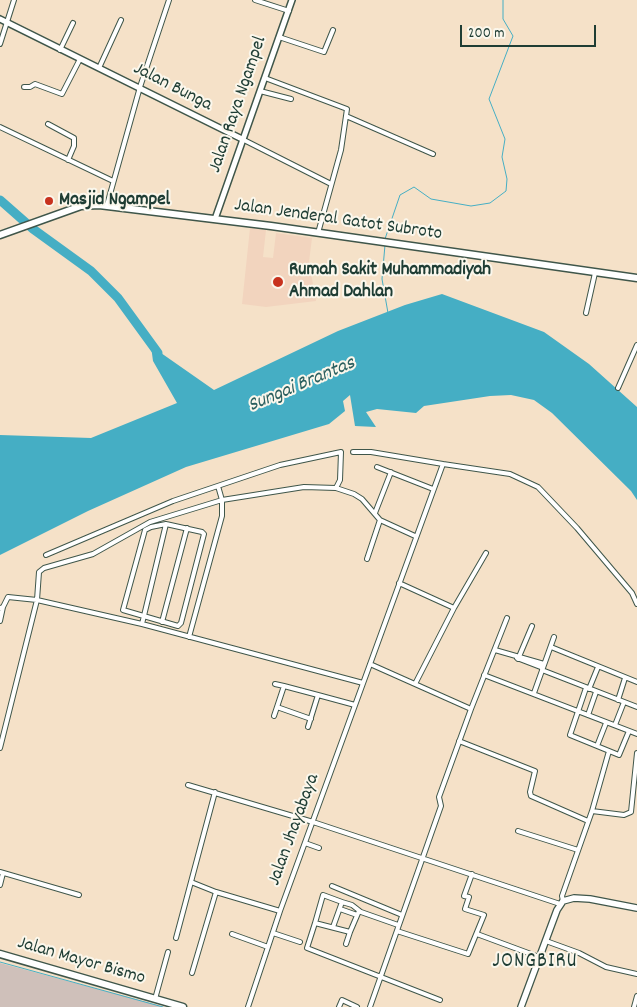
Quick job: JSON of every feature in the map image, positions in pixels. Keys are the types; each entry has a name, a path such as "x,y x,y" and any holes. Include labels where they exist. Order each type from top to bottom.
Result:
{"main road":[{"name":"Jalan Jenderal Gatot Subroto","path":"0,235 81,206 107,206 395,243 637,278"},
{"path":"521,1007 562,903 574,898 590,899 637,908"},
{"name":"Jalan Mayor Bismo","path":"0,954 183,1007"}],"street":[{"path":"0,44 14,0"},
{"path":"107,206 140,87 169,0"},
{"path":"255,0 289,11"},
{"name":"Jalan Raya Ngampel","path":"215,219 292,0"},
{"name":"Jalan Bunga","path":"0,19 60,50 140,87 331,184"},
{"path":"99,68 121,20"},
{"path":"60,50 73,24"},
{"path":"279,37 324,52 333,30"},
{"path":"24,86 30,87 35,84 62,94 80,59"},
{"path":"265,78 347,109 341,150 318,233"},
{"path":"260,91 291,99"},
{"path":"346,116 433,154"},
{"path":"48,124 74,138 74,146 68,160"},
{"path":"0,127 113,181"},
{"path":"586,313 595,273"},
{"path":"618,388 637,345"},
{"path":"46,555 108,529 140,513 280,465 341,452 340,480 336,488"},
{"path":"352,452 372,452 510,474 538,487 577,528 632,593 637,604"},
{"name":"Jalan Jhayabaya","path":"248,1007 280,910 415,536 443,464"},
{"path":"378,467 433,489"},
{"path":"375,513 391,472"},
{"path":"189,637 222,516 222,500 218,486"},
{"path":"0,748 36,600 39,572 44,568 88,556 150,522 222,500 297,488 336,488 360,497 380,520 415,536"},
{"path":"367,559 380,520"},
{"path":"142,624 166,524"},
{"path":"166,524 187,528 204,534 180,625 162,622 124,610 145,530 151,526 166,524"},
{"path":"162,622 187,528"},
{"path":"415,684 454,608 486,553"},
{"path":"399,583 454,608"},
{"path":"0,621 1,608 8,597 36,600 142,624 363,683"},
{"path":"370,1007 441,806 439,798 471,709 508,619"},
{"path":"518,657 532,626"},
{"path":"534,693 554,637"},
{"path":"551,646 637,682"},
{"path":"496,650 543,667 588,689 637,707"},
{"path":"370,664 471,709"},
{"path":"598,666 578,711 570,735 618,755 629,731"},
{"path":"484,676 534,693 637,734"},
{"path":"618,700 625,678"},
{"path":"275,684 355,705"},
{"path":"274,716 284,686"},
{"path":"588,715 596,692"},
{"path":"308,727 318,695"},
{"path":"615,725 624,702"},
{"path":"277,707 311,719"},
{"path":"597,746 606,722"},
{"path":"459,742 535,771 530,792 531,796 588,821"},
{"path":"188,785 313,822 562,903 562,896 592,811 609,751"},
{"path":"592,811 624,816 631,812 637,753"},
{"path":"176,938 214,792"},
{"path":"518,831 578,850"},
{"path":"305,843 319,848"},
{"path":"0,885 2,873 79,895"},
{"path":"397,931 465,955 470,953 484,915 465,909 469,897 464,896 472,874"},
{"path":"191,882 216,892 280,910"},
{"path":"332,886 402,915"},
{"path":"192,973 216,892"},
{"path":"358,913 352,905 323,895 307,948 440,1000"},
{"path":"332,927 342,902"},
{"path":"340,908 398,925"},
{"path":"346,944 358,913"},
{"path":"315,923 350,932"},
{"path":"273,933 300,942"},
{"path":"232,934 268,947"},
{"path":"477,934 540,957"},
{"path":"546,941 579,953 606,967 637,974"},
{"path":"155,999 168,952"},
{"path":"634,1007 637,996"},
{"path":"339,1007 342,1000 357,1007"}],"shaded area":[{"name":"Rumah Sakit Muhammadiyah Ahmad Dahlan","path":"250,228 266,230 263,257 273,258 276,233 312,238 309,262 316,301 266,307 242,304"},
{"path":"0,963 165,1007 0,1007"}],"water":[{"name":"Sungai Brantas","path":"442,294 544,332 589,364 637,407 637,500 631,491 552,413 534,400 511,395 490,396 424,406 416,413 377,409 366,412 376,427 355,426 350,395 343,401 345,411 329,424 186,467 88,511 0,555 0,435 91,438 177,403 153,361 151,346 214,390 338,331 405,305"}],"waterway":[{"path":"385,239 400,195 414,187 431,199 471,206 490,203 506,191 507,179 502,157 505,139 489,99 513,36 503,19 503,0"},
{"path":"0,200 33,229 91,271 118,298 158,353"},
{"path":"385,245 382,279 388,313"},
{"path":"0,962 163,1007"}],"place":[{"name":"Masjid Ngampel","path":"49,201"},
{"name":"Rumah Sakit Muhammadiyah Ahmad Dahlan","path":"278,282"}],"district":[{"name":"JONGBIRU","path":"535,963"}]}
